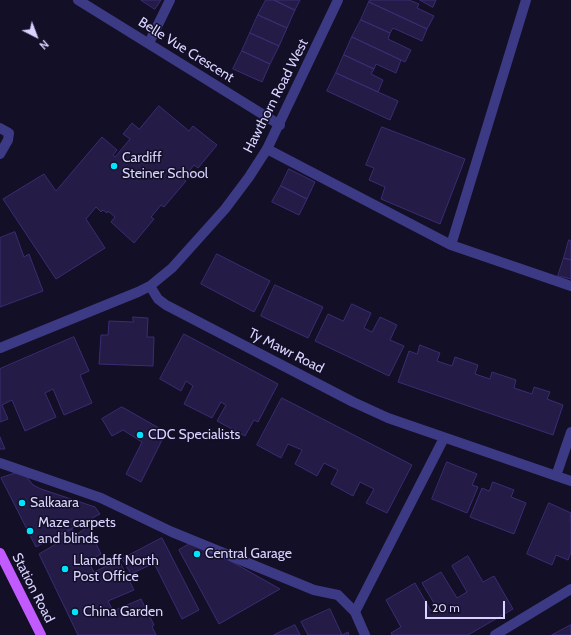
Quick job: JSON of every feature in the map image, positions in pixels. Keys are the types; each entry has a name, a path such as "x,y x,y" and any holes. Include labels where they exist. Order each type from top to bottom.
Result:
{"main road":[{"name":"Station Road","path":"0,553 41,635"}],"street":[{"name":"Belle Vue Crescent","path":"78,0 280,124"},
{"path":"149,43 170,0"},
{"name":"Hawthorn Road West","path":"150,286 172,268 221,215 267,150 338,0"},
{"path":"451,245 526,0"},
{"path":"0,128 9,133 8,140 0,154"},
{"path":"267,150 451,245 571,286"},
{"path":"0,348 150,286"},
{"name":"Ty Mawr Road","path":"150,286 158,299 166,305 388,418 571,482"},
{"path":"556,476 571,432"},
{"path":"355,612 444,438"},
{"path":"0,463 101,498 172,532 314,590 338,595 355,612 365,635"},
{"path":"495,635 571,590"}],"building":[{"path":"141,0 161,0 155,9"},
{"path":"266,0 274,0 295,10 287,28 258,15"},
{"path":"274,0 300,0 295,10"},
{"path":"370,0 409,0 419,4 417,8 434,16 427,29 369,2"},
{"path":"420,0 436,0 433,7"},
{"path":"369,2 427,29 422,41 393,28 390,33 361,20"},
{"path":"258,15 287,28 279,46 250,33"},
{"path":"361,20 390,33 388,39 411,50 405,62 352,37"},
{"path":"250,33 279,46 270,64 242,51"},
{"path":"352,37 401,60 396,73 376,64 374,69 344,55"},
{"path":"242,51 270,64 262,82 233,69"},
{"path":"344,55 374,69 371,74 383,80 378,92 336,73"},
{"path":"336,73 398,101 390,120 327,91"},
{"path":"159,106 189,131 193,126 217,145 198,168 194,165 183,179 186,181 164,207 161,205 151,217 154,219 134,243 111,222 115,217 108,211 107,213 103,210 101,212 96,207 86,219 105,248 56,279 3,199 44,174 56,191 102,137 117,150 113,155 115,157 130,139 123,134 132,123 139,129"},
{"path":"382,127 465,159 440,224 381,199 385,187 369,180 374,168 366,165"},
{"path":"289,169 315,182 307,199 281,186"},
{"path":"281,186 307,199 299,215 272,202"},
{"path":"15,232 24,257 29,254 43,291 0,307 0,238"},
{"path":"569,240 571,241 571,260 564,258"},
{"path":"217,254 270,281 254,312 201,284"},
{"path":"564,258 571,260 571,279 558,276"},
{"path":"275,285 323,307 308,338 261,316"},
{"path":"352,304 371,313 364,328 372,332 380,317 397,325 390,340 404,346 389,376 315,341 328,314 343,321"},
{"path":"133,317 148,318 147,337 154,337 153,366 99,364 101,335 108,335 109,321 133,322"},
{"path":"184,334 278,384 258,422 254,420 245,436 217,421 226,405 221,402 212,418 184,404 193,386 186,381 181,391 160,379"},
{"path":"74,337 89,371 80,375 92,403 64,415 53,389 45,393 56,417 25,431 12,400 2,405 8,419 0,422 0,369"},
{"path":"420,345 440,353 437,361 452,366 455,357 478,365 475,374 490,379 492,372 516,380 514,388 532,394 534,387 550,392 547,399 563,405 553,435 398,382 409,351 417,354"},
{"path":"282,398 412,465 387,513 366,503 374,489 360,482 353,496 331,484 338,470 324,463 317,476 295,464 302,450 288,444 281,458 257,445"},
{"path":"122,407 166,432 141,482 126,474 142,442 123,430 112,436 102,419"},
{"path":"0,437 5,449 0,449"},
{"path":"447,462 477,474 472,485 478,487 467,513 432,499"},
{"path":"16,473 26,476 33,485 41,489 95,507 100,514 36,547 1,478"},
{"path":"493,482 514,490 511,497 526,503 514,534 470,517 482,488 489,491"},
{"path":"549,503 571,513 571,552 568,560 556,555 552,565 527,554"},
{"path":"88,527 101,554 88,561 94,572 119,560 134,590 108,601 113,611 141,599 154,625 152,627 156,635 78,635 39,554 56,544 53,538 72,529 75,535"},
{"path":"162,538 199,610 182,619 154,563 131,574 122,559"},
{"path":"195,541 280,589 219,624 179,550"},
{"path":"468,556 483,582 494,576 513,609 468,635 392,635 391,633 401,627 386,600 415,583 431,611 437,608 422,583 441,572 457,598 467,592 452,566"},
{"path":"330,609 342,635 308,635 301,622"},
{"path":"295,625 300,635 274,635"},
{"path":"571,625 571,635 552,635"},
{"path":"348,632 349,635 342,635"}],"place":[{"name":"Cardiff Steiner School","path":"114,166"},
{"name":"CDC Specialists","path":"140,435"},
{"name":"Salkaara","path":"22,503"},
{"name":"Maze carpets and blinds","path":"30,531"},
{"name":"Central Garage","path":"197,554"},
{"name":"Llandaff North Post Office","path":"65,569"},
{"name":"China Garden","path":"75,612"}]}
